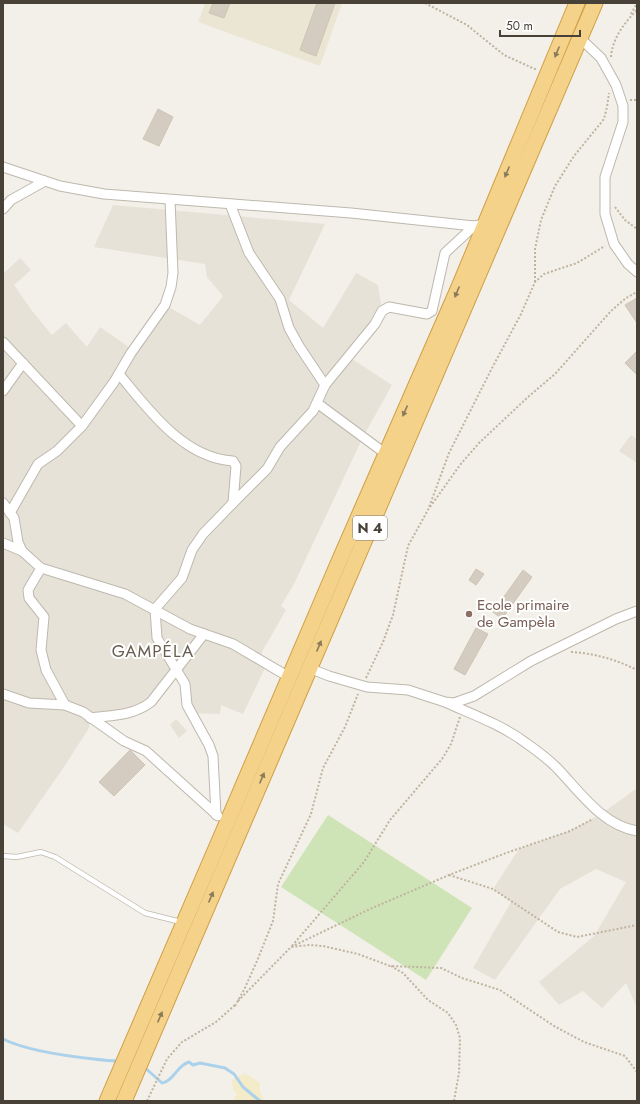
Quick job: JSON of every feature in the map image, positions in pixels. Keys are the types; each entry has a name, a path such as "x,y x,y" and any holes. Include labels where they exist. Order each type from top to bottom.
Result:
{"highway":[{"name":"N 4","path":"107,1101 183,923 222,819 289,677 459,287 479,225 548,74 578,3"},
{"name":"N 4","path":"124,1101 595,3"}],"street":[{"path":"580,38 601,58 616,86 623,106 623,122 605,177 605,214 614,244 628,264 637,272"},
{"path":"3,167 60,186 104,194 351,213 479,225"},
{"path":"3,209 12,200 45,181"},
{"path":"10,513 38,464 57,451 82,426 165,305 171,287 173,273 170,200"},
{"path":"230,204 249,253 280,299 289,328 298,346 325,385"},
{"path":"222,819 213,756 209,745 187,705 185,684 157,638 155,609 182,578 192,550 203,534 267,469 280,447 313,412 325,385 375,324 382,311 389,307 427,314 432,311 445,253 479,225"},
{"path":"3,342 82,426"},
{"path":"3,391 23,363"},
{"path":"119,374 156,419 186,443 207,456 233,461 236,466 233,503"},
{"path":"316,404 386,454"},
{"path":"3,503 14,518 18,542 22,551"},
{"path":"3,543 22,551 40,568 125,594 190,629 233,644 289,677"},
{"path":"40,568 28,590 29,598 44,617 41,650 46,670 66,705"},
{"path":"445,702 454,703 474,696 550,651 637,611"},
{"path":"90,718 129,713 142,709 151,702 204,634"},
{"path":"310,668 328,676 362,686 408,690 445,702 493,722 525,742 555,766 601,814 613,823 637,831"},
{"path":"3,694 29,703 66,705 83,712 124,741 146,751 222,819"}],"lane":[{"path":"3,856 17,857 41,852 55,857 145,913 183,923"}],"path":[{"path":"425,3 467,24 504,55 548,74"},
{"path":"630,16 637,3"},
{"path":"428,510 449,452 521,314 535,282 535,249 542,220 555,186 574,156"},
{"path":"605,194 625,220 637,229"},
{"path":"535,282 544,274 577,263 613,240"},
{"path":"235,1006 257,962 273,921 278,884 311,814 323,768 345,727 362,686 383,642 393,615 408,546 428,510 460,465 478,443 555,374 611,311 626,298 637,292"},
{"path":"550,651 587,653 627,665 637,670"},
{"path":"148,1101 167,1059 182,1042 216,1022 235,1006 291,947 364,862 390,820 442,759 451,744 462,710"},
{"path":"291,947 449,875 570,831 601,814"},
{"path":"449,875 493,889 558,932 578,937 637,925"},
{"path":"291,947 309,945 323,946 358,954 390,966 403,973 428,1000 448,1013 456,1025 460,1038 459,1066 454,1101"},
{"path":"390,966 441,968 462,978 500,990 554,1026 584,1042 625,1056 632,1063 637,1072"}],"shaded area":[{"path":"205,3 342,3 320,66 198,22"},
{"path":"113,205 325,224 289,300 323,328 356,273 378,285 382,311 349,357 392,385 363,437 294,584 281,606 286,610 258,659 267,664 243,714 221,705 220,714 191,713 176,669 142,709 90,718 89,728 18,833 3,824 3,274 20,258 31,270 14,285 33,312 52,335 66,323 87,347 100,327 133,350 165,305 200,325 223,296 207,277 205,264 94,247"},
{"path":"631,435 637,439 637,463 619,451"},
{"path":"176,719 187,731 179,738 170,725"},
{"path":"637,788 637,1008 626,983 602,1008 583,991 559,1005 539,982 594,936 626,882 596,869 560,889 495,980 473,968 511,902 493,889 519,849 570,831 601,814"}],"green space":[{"path":"328,815 472,908 426,980 281,887"}],"sand":[{"path":"245,1073 260,1083 260,1092 265,1101 233,1101 237,1094 233,1089 232,1080"}],"building":[{"path":"213,3 230,3 224,18 209,13"},
{"path":"317,3 335,3 316,56 300,50"},
{"path":"158,109 173,117 159,146 143,139"},
{"path":"637,298 637,323 625,305"},
{"path":"637,351 637,375 625,363"},
{"path":"476,569 484,574 476,585 469,580"},
{"path":"523,570 532,577 502,619 493,612"},
{"path":"476,628 488,634 465,675 454,669"},
{"path":"130,750 145,765 114,796 99,782"}],"waterway":[{"path":"3,1039 23,1047 59,1055 118,1061"},
{"path":"143,1066 162,1083 170,1079 181,1066 189,1062 193,1065 200,1063 225,1068 234,1074 243,1087 260,1101"}],"place":[{"name":"Ecole primaire de Gampèla","path":"469,614"}],"district":[{"name":"GAMPÉLA","path":"153,651"}]}
